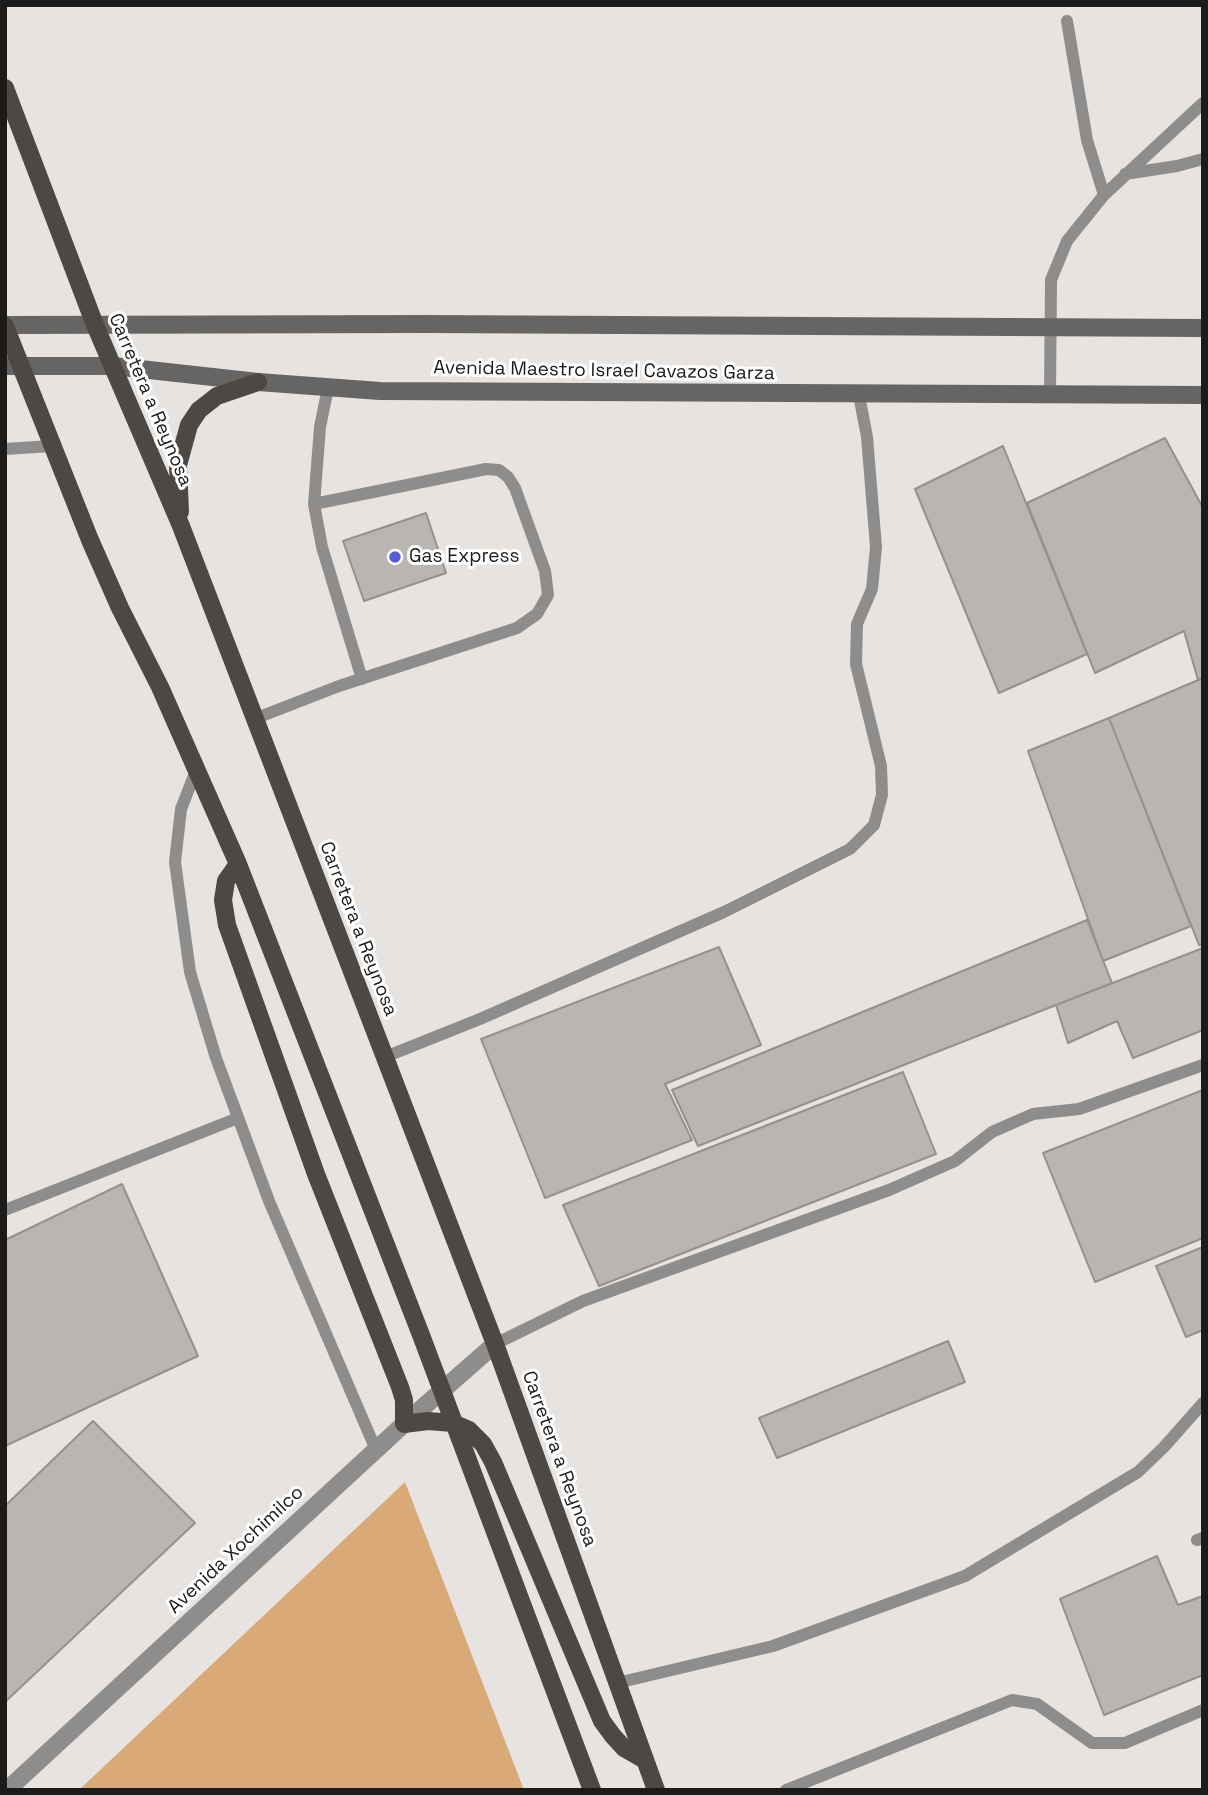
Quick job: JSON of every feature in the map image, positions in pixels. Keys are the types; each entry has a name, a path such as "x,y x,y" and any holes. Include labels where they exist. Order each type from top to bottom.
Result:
{"main road":[{"name":"Carretera a Reynosa","path":"5,88 94,325 181,526 495,1344 656,1790"},
{"path":"5,121 29,151"},
{"path":"592,1790 442,1390 238,864 160,687 120,608 52,446 14,366 5,326 414,324 1203,328"},
{"name":"Avenida Maestro Israel Cavazos Garza","path":"14,366 113,366 258,382 380,391 1203,395"},
{"path":"181,526 178,465 189,425 199,410 217,396 258,382"},
{"path":"238,864 226,881 223,900 227,925 316,1174 400,1387 404,1400 404,1423 453,1423 475,1434 483,1444 603,1721 612,1736 624,1748 643,1759"}],"street":[{"name":"Avenida Xochimilco","path":"7,1790 404,1423 495,1344"}],"lane":[{"path":"1067,21 1087,140 1104,195"},
{"path":"1050,393 1051,280 1067,240 1104,195 1203,103"},
{"path":"1125,174 1203,159"},
{"path":"328,388 320,427 314,504 322,547 362,679"},
{"path":"385,1058 724,912 850,849 874,825 882,795 881,766 856,664 857,624 872,589 876,547 867,437 859,395"},
{"path":"5,449 52,446"},
{"path":"254,719 362,679 517,628 537,614 548,595 545,571 515,488 499,470 486,469 314,504"},
{"path":"197,768 181,809 175,862 190,972 216,1058 269,1200 376,1450"},
{"path":"495,1344 583,1301 889,1189 956,1161 992,1132 1033,1114 1079,1109 1203,1065"},
{"path":"5,1210 238,1118"},
{"path":"617,1683 772,1646 965,1576 1138,1472 1203,1403"},
{"path":"786,1790 1012,1700 1037,1704 1092,1742 1125,1743 1203,1710"}],"shaded area":[{"path":"405,1482 524,1790 79,1790"}],"building":[{"path":"1165,438 1203,508 1203,678 1198,680 1184,631 1095,673 1027,503"},
{"path":"1003,446 1087,654 999,693 915,489"},
{"name":"Gas Express","path":"426,513 446,573 364,601 343,541"},
{"path":"1203,678 1203,944 1199,945 1109,718"},
{"path":"1109,718 1191,926 1103,961 1028,751"},
{"path":"1087,920 1112,983 698,1146 672,1090"},
{"path":"719,947 761,1045 665,1084 692,1140 545,1198 481,1039"},
{"path":"1203,948 1203,1030 1133,1058 1117,1021 1068,1043 1056,1005"},
{"path":"903,1072 936,1154 599,1286 563,1205"},
{"path":"1203,1090 1203,1238 1095,1282 1043,1153"},
{"path":"122,1184 198,1356 5,1446 5,1240"},
{"path":"1203,1247 1203,1330 1186,1337 1156,1266"},
{"path":"948,1341 965,1382 777,1458 759,1418"},
{"path":"93,1421 195,1523 5,1702 5,1506"},
{"path":"1157,1556 1178,1605 1203,1596 1203,1675 1104,1715 1060,1599"}],"place":[{"name":"Gas Express","path":"395,557"}]}
